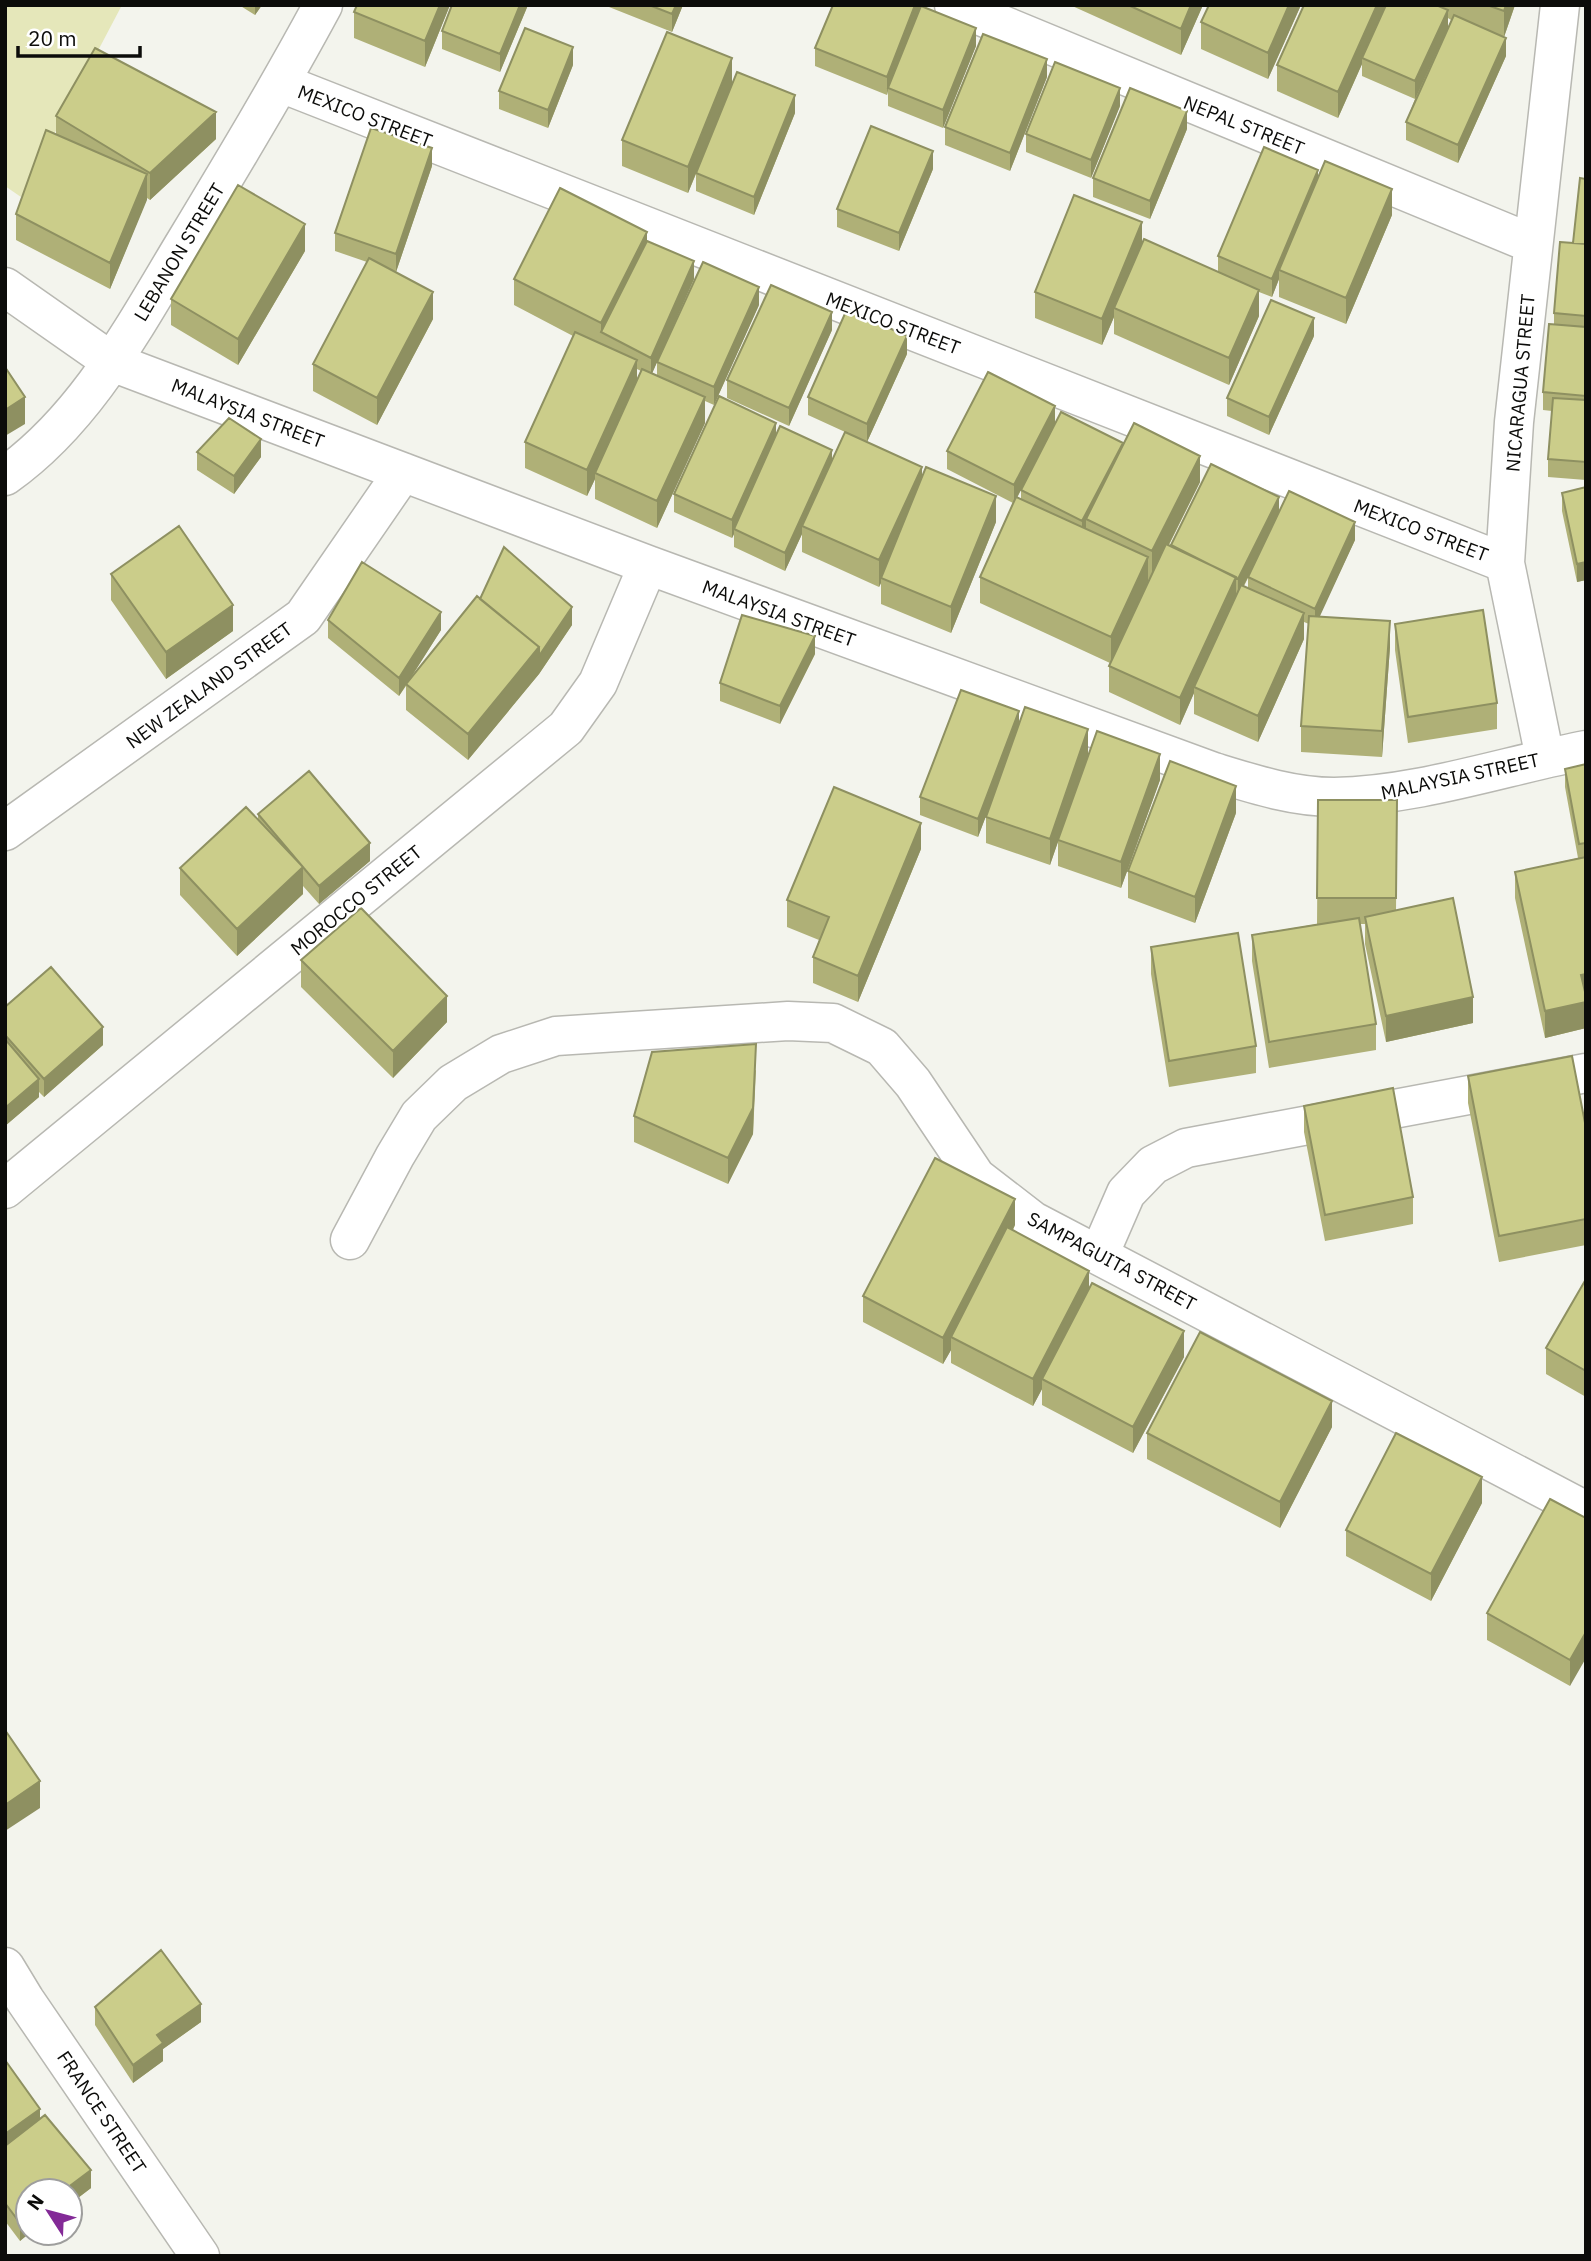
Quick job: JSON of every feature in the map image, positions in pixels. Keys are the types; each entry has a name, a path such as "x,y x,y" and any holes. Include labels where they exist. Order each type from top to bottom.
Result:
{"street":[{"name":"LEBANON STREET","path":"5,476 29,459 71,415 112,362 281,83 323,5"},
{"name":"NEPAL STREET","path":"954,5 1533,244"},
{"name":"NICARAGUA STREET","path":"1545,758 1505,563 1514,422 1560,5"},
{"name":"MEXICO STREET","path":"281,83 1505,563"},
{"name":"MALAYSIA STREET","path":"5,287 112,362 648,565 1214,772 1276,791 1332,797 1390,793 1586,750"},
{"name":"NEW ZEALAND STREET","path":"5,831 303,617 402,472"},
{"name":"MOROCCO STREET","path":"5,1189 566,728 598,684 648,565"},
{"name":"SAMPAGUITA STREET","path":"351,1240 419,1116 453,1083 501,1054 556,1036 788,1021 833,1023 882,1047 913,1083 976,1177 1032,1222 1586,1511"},
{"path":"1099,1255 1126,1193 1153,1165 1186,1148 1586,1073"},
{"name":"FRANCE STREET","path":"5,1967 15,2006 200,2256"}],"green space":[{"path":"5,5 122,5 21,197 5,186"}],"building":[{"path":"357,5 440,5 425,41 354,12"},
{"path":"452,5 520,5 500,54 442,31"},
{"path":"649,5 676,5 672,14"},
{"path":"833,5 915,5 887,77 815,48"},
{"path":"1128,5 1191,5 1181,29"},
{"path":"1209,5 1289,5 1268,53 1201,22"},
{"path":"1304,5 1377,5 1338,92 1277,65"},
{"path":"1386,5 1436,5 1448,10 1415,81 1362,58"},
{"path":"1487,5 1506,5 1504,11"},
{"path":"921,6 976,28 943,110 888,88"},
{"path":"1454,15 1506,38 1458,145 1406,122"},
{"path":"525,28 573,47 548,110 499,91"},
{"path":"667,32 732,58 688,167 622,140"},
{"path":"983,34 1047,59 1010,153 945,127"},
{"path":"95,48 216,112 150,173 56,116"},
{"path":"1055,62 1120,88 1091,160 1026,134"},
{"path":"737,72 795,95 754,197 696,173"},
{"path":"1130,88 1187,111 1150,201 1093,178"},
{"path":"871,126 933,151 899,233 837,209"},
{"path":"371,128 432,148 396,254 335,233"},
{"path":"46,130 147,174 110,263 16,214"},
{"path":"1264,147 1318,170 1272,279 1218,256"},
{"path":"1325,161 1392,189 1346,298 1279,270"},
{"path":"1580,178 1586,179 1586,244 1573,243"},
{"path":"238,185 305,224 238,339 171,299"},
{"path":"560,188 647,232 601,323 514,279"},
{"path":"1074,195 1142,222 1102,319 1035,292"},
{"path":"1144,239 1259,290 1229,358 1114,308"},
{"path":"647,241 694,261 651,358 601,332"},
{"path":"1560,242 1586,244 1586,316 1554,313"},
{"path":"369,258 433,292 377,398 313,364"},
{"path":"703,262 759,287 714,387 657,362"},
{"path":"771,285 832,312 789,408 727,380"},
{"path":"1271,300 1314,318 1269,417 1227,398"},
{"path":"847,309 907,336 867,424 808,397"},
{"path":"1549,324 1586,327 1586,396 1543,392"},
{"path":"575,332 637,360 587,470 525,442"},
{"path":"5,367 25,397 5,410"},
{"path":"642,369 705,397 657,501 595,473"},
{"path":"988,372 1055,406 1014,485 947,451"},
{"path":"719,396 776,423 732,520 674,494"},
{"path":"1553,398 1586,400 1586,462 1548,459"},
{"path":"1061,412 1123,443 1082,521 1021,490"},
{"path":"229,418 261,439 234,476 197,452"},
{"path":"1134,423 1200,456 1152,551 1086,519"},
{"path":"780,426 832,450 785,553 734,529"},
{"path":"845,432 922,467 879,560 802,526"},
{"path":"1211,464 1279,497 1238,579 1171,545"},
{"path":"926,467 996,496 951,607 881,578"},
{"path":"1586,487 1586,562 1577,564 1562,493"},
{"path":"1289,491 1355,522 1315,609 1248,577"},
{"path":"1016,497 1148,557 1111,637 980,577"},
{"path":"179,526 233,605 166,652 111,574"},
{"path":"1166,544 1236,577 1180,698 1109,666"},
{"path":"504,547 572,607 539,656 539,647 480,599"},
{"path":"362,562 441,612 399,678 328,620"},
{"path":"1241,585 1304,613 1258,716 1194,687"},
{"path":"477,596 539,647 468,734 406,684"},
{"path":"1483,610 1497,703 1408,717 1395,624"},
{"path":"742,615 815,636 780,706 720,683"},
{"path":"1309,616 1390,621 1382,731 1301,726"},
{"path":"961,690 1019,711 978,819 920,797"},
{"path":"1025,707 1088,729 1050,839 986,817"},
{"path":"1097,731 1160,754 1121,862 1058,840"},
{"path":"1170,761 1236,786 1195,897 1128,871"},
{"path":"1586,764 1586,843 1579,844 1565,769"},
{"path":"309,771 370,843 319,886 258,814"},
{"path":"834,787 921,823 858,976 813,957 829,917 787,900"},
{"path":"1318,800 1397,800 1396,898 1317,898"},
{"path":"246,807 303,867 237,929 180,868"},
{"path":"1586,857 1586,974 1581,975 1586,1002 1545,1011 1515,872"},
{"path":"1453,898 1473,997 1386,1016 1365,917"},
{"path":"361,908 447,996 393,1051 301,960"},
{"path":"1359,918 1376,1024 1269,1042 1252,935"},
{"path":"1238,933 1256,1046 1169,1061 1151,947"},
{"path":"51,967 103,1027 44,1079 5,1035 5,1007"},
{"path":"5,1039 39,1079 5,1108"},
{"path":"756,1044 753,1108 728,1158 634,1116 652,1052"},
{"path":"1572,1056 1586,1128 1586,1219 1499,1236 1468,1076"},
{"path":"1393,1088 1413,1197 1325,1215 1304,1106"},
{"path":"935,1158 1015,1199 943,1338 863,1296"},
{"path":"1007,1227 1089,1271 1033,1379 951,1337"},
{"path":"1586,1279 1586,1371 1546,1348"},
{"path":"1092,1283 1184,1331 1133,1427 1042,1379"},
{"path":"1200,1332 1332,1401 1280,1502 1147,1433"},
{"path":"1396,1433 1482,1477 1431,1574 1346,1530"},
{"path":"1550,1499 1586,1518 1586,1632 1570,1660 1487,1613"},
{"path":"5,1730 40,1781 5,1805"},
{"path":"161,1950 201,2004 157,2035 163,2043 133,2065 95,2007"},
{"path":"5,2060 40,2109 5,2134"},
{"path":"45,2115 91,2170 82,2177 14,2177 14,2215 5,2203 5,2146"}]}
